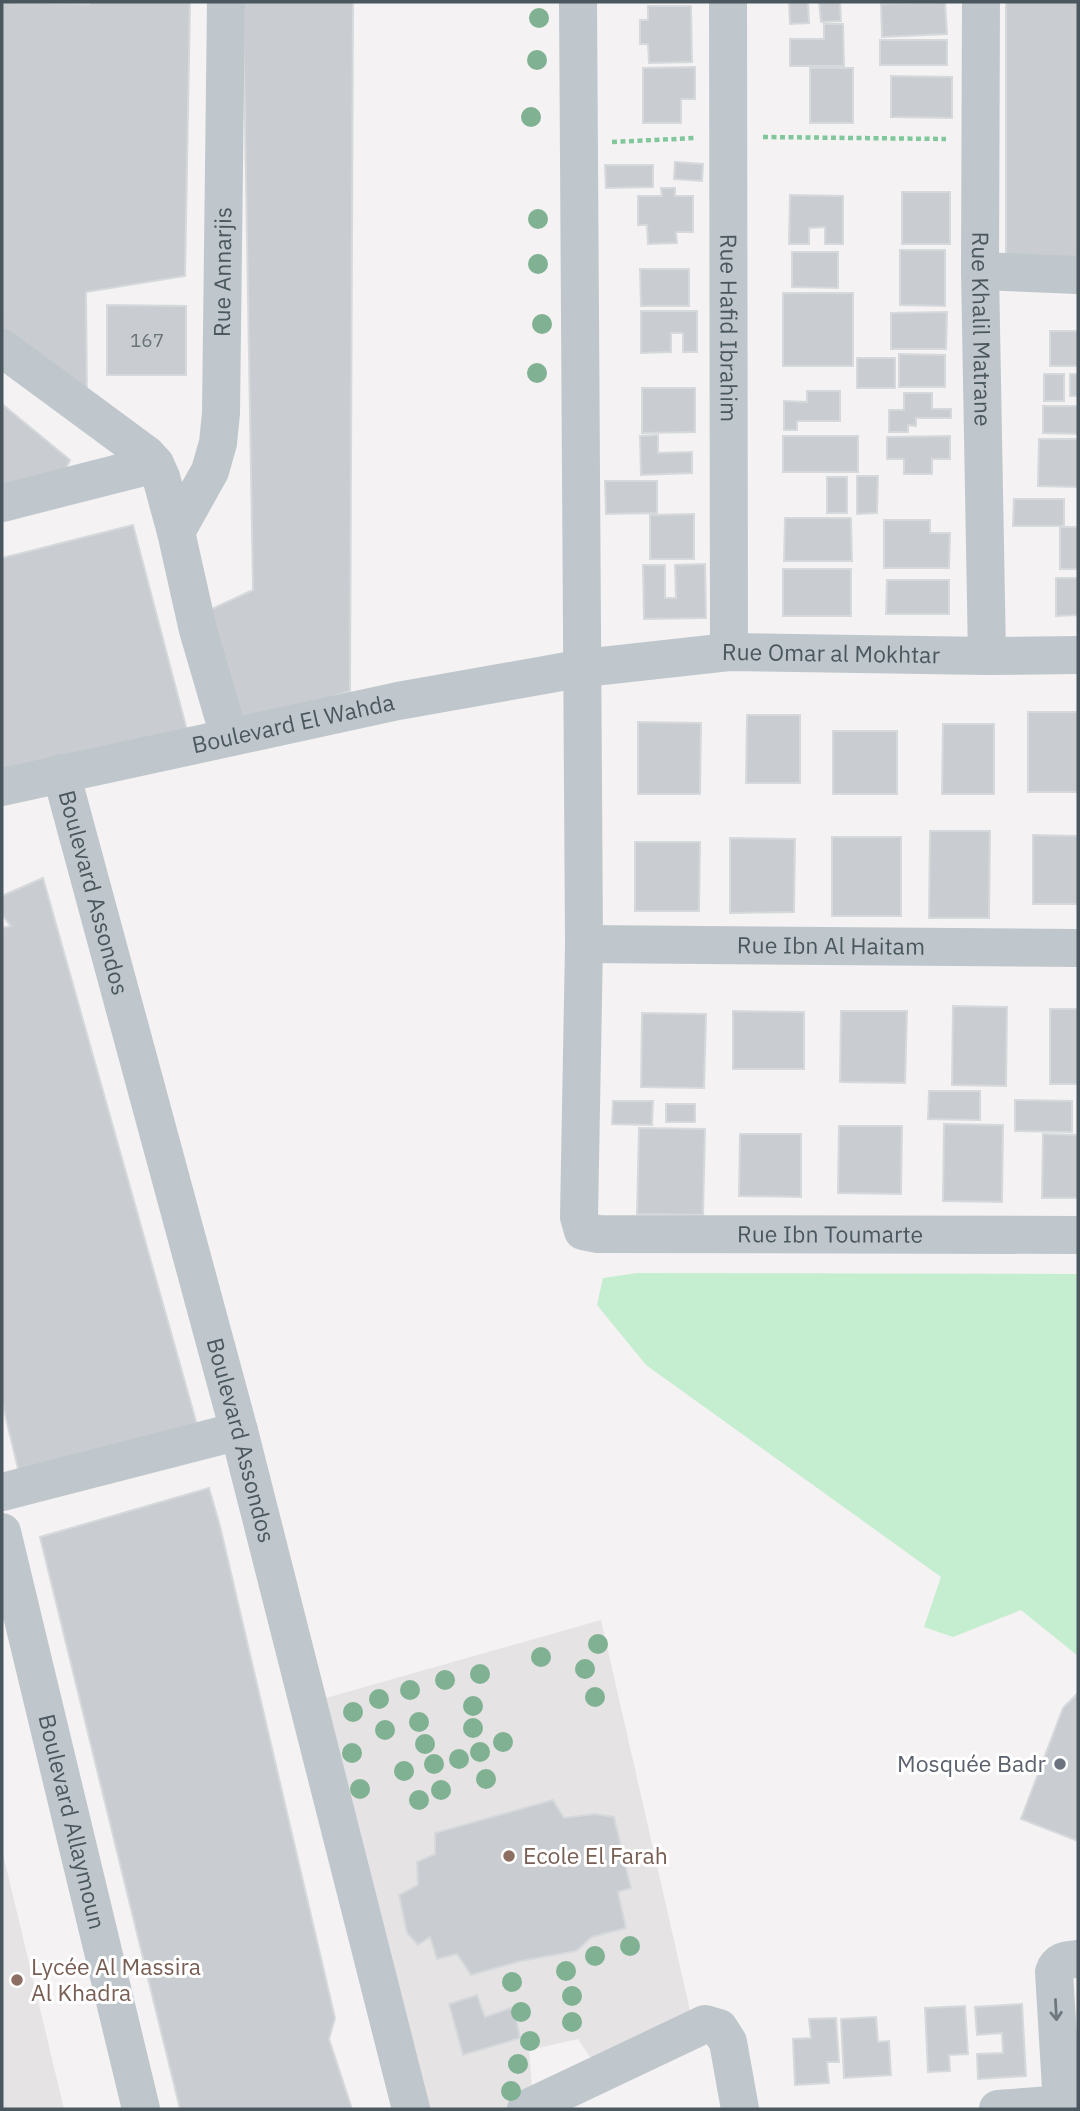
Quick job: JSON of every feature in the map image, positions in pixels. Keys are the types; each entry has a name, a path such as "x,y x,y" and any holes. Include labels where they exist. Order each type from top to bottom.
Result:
{"street":[{"name":"Rue Annarjis","path":"176,532 210,471 218,443 221,413 226,2"},
{"path":"578,2 584,944"},
{"name":"Rue Hafid Ibrahim","path":"728,2 729,652"},
{"name":"Rue Khalil Matrane","path":"981,2 980,271 987,656"},
{"path":"980,271 1078,275"},
{"path":"3,350 147,455 155,464 176,532 198,630 229,736"},
{"path":"2,503 155,464"},
{"name":"Rue Omar al Mokhtar","path":"584,668 729,652 1078,655"},
{"name":"Boulevard El Wahda","path":"2,787 398,701 584,668"},
{"name":"Boulevard Assondos","path":"61,773 239,1431 411,2109"},
{"name":"Rue Ibn Al Haitam","path":"584,944 1078,948"},
{"name":"Rue Ibn Toumarte","path":"584,944 579,1217 583,1231 598,1234 1078,1235"},
{"path":"2,1492 239,1431"},
{"name":"Boulevard Allaymoun","path":"2,1532 13,1627 141,2109"},
{"path":"998,2109 1070,2104 1054,1972 1056,1965 1062,1961 1078,1959"},
{"path":"526,2109 705,2024 719,2028 728,2042 740,2109"}],"path":[{"path":"580,144 727,136 982,140"}],"shaded area":[{"name":"Ecole El Farah","path":"601,1620 691,2015 594,2063 578,2039 529,2050 533,2102 513,2109 422,2109 326,1698"},
{"name":"Lycée Al Massira Al Khadra","path":"2,1850 64,2109 2,2109"}],"green space":[{"path":"637,1273 1078,1274 1078,1656 1021,1610 953,1637 924,1627 941,1577 646,1365 597,1305 603,1278"}],"building":[{"path":"3,2 190,2 185,276 86,292 87,406 2,341"},
{"path":"243,2 353,2 350,691 242,728 205,612 253,590"},
{"path":"789,2 808,2 809,23 790,24"},
{"path":"819,2 840,2 841,21 821,22"},
{"path":"945,2 947,34 882,37 881,4"},
{"path":"1006,2 1078,2 1078,259 1006,256"},
{"path":"648,6 691,6 692,62 649,63 648,44 640,44 640,20 648,20"},
{"path":"824,24 843,24 844,66 790,66 790,39 824,39"},
{"path":"880,40 947,40 947,65 880,65"},
{"path":"695,67 695,99 681,99 681,123 643,123 643,68"},
{"path":"810,68 853,68 853,123 810,123"},
{"path":"891,76 952,77 952,118 891,117"},
{"path":"675,162 703,164 702,181 674,179"},
{"path":"605,165 653,165 653,187 606,188"},
{"path":"661,188 675,188 675,196 693,196 693,232 676,232 677,243 648,244 647,225 638,225 638,196 662,196"},
{"path":"902,192 950,192 950,244 902,244"},
{"path":"790,195 843,196 843,244 825,244 825,227 809,228 809,244 789,244"},
{"path":"900,250 945,250 945,306 900,305"},
{"path":"792,252 838,252 838,288 792,287"},
{"path":"640,269 689,269 689,306 641,306"},
{"path":"783,293 853,293 853,366 783,366"},
{"path":"107,305 186,306 186,375 107,375"},
{"path":"641,311 697,311 697,352 683,352 683,333 671,333 671,352 641,353"},
{"path":"947,312 946,349 891,349 891,313"},
{"path":"1050,331 1078,331 1078,366 1050,366"},
{"path":"899,354 945,355 945,387 899,387"},
{"path":"857,358 895,358 895,388 857,388"},
{"path":"1044,374 1064,374 1064,401 1044,401"},
{"path":"1070,374 1078,374 1078,396 1070,396"},
{"path":"642,388 695,388 695,432 642,433"},
{"path":"807,391 840,391 840,421 797,421 797,430 784,430 784,401 807,402"},
{"path":"904,393 932,393 932,409 951,409 951,418 916,418 916,426 908,425 908,432 889,432 889,410 904,410"},
{"path":"2,404 70,460 58,486 2,500"},
{"path":"1043,406 1078,406 1078,434 1043,433"},
{"path":"658,435 658,453 692,452 692,473 641,475 640,436"},
{"path":"783,436 858,436 858,472 783,472"},
{"path":"950,436 950,459 932,459 932,474 904,474 904,459 887,459 887,437"},
{"path":"1039,439 1078,439 1078,487 1038,486"},
{"path":"857,476 878,476 877,513 857,514"},
{"path":"827,477 847,477 847,513 827,513"},
{"path":"605,481 657,481 657,513 606,514"},
{"path":"1014,499 1064,499 1064,526 1013,526"},
{"path":"694,514 694,559 650,559 650,515"},
{"path":"785,518 851,518 852,561 784,561"},
{"path":"884,520 930,520 930,533 950,533 949,568 884,568"},
{"path":"133,525 188,734 2,772 2,558"},
{"path":"1060,527 1078,527 1078,569 1060,569"},
{"path":"705,564 706,618 644,619 643,565 665,565 665,598 676,598 675,565"},
{"path":"783,569 851,569 851,616 783,616"},
{"path":"1056,578 1078,578 1078,615 1056,616"},
{"path":"887,580 949,580 949,614 886,614"},
{"path":"1028,712 1078,712 1078,792 1028,792"},
{"path":"747,715 800,715 800,783 746,783"},
{"path":"638,722 701,723 700,794 638,794"},
{"path":"943,724 994,724 994,794 942,794"},
{"path":"833,731 897,731 897,794 833,794"},
{"path":"930,831 990,831 989,918 929,918"},
{"path":"1033,835 1078,836 1078,904 1033,904"},
{"path":"832,837 901,837 901,916 832,916"},
{"path":"730,838 795,839 794,912 730,913"},
{"path":"635,842 700,842 699,911 635,911"},
{"path":"43,878 201,1439 21,1481 2,1402 2,928 11,926 2,915 2,896"},
{"path":"953,1006 1007,1007 1006,1086 952,1085"},
{"path":"1050,1009 1078,1009 1078,1084 1050,1084"},
{"path":"733,1011 804,1012 804,1069 733,1069"},
{"path":"841,1011 907,1011 905,1083 840,1082"},
{"path":"642,1013 706,1014 704,1088 641,1087"},
{"path":"929,1091 980,1091 980,1120 928,1119"},
{"path":"1015,1100 1072,1101 1072,1132 1015,1131"},
{"path":"613,1101 653,1101 652,1125 612,1124"},
{"path":"666,1104 695,1104 695,1122 666,1122"},
{"path":"944,1124 1003,1125 1002,1202 943,1201"},
{"path":"839,1126 902,1126 901,1194 838,1193"},
{"path":"639,1128 705,1129 703,1215 637,1214"},
{"path":"740,1134 801,1134 801,1197 739,1196"},
{"path":"1043,1134 1078,1135 1078,1198 1042,1198"},
{"path":"209,1488 335,2018 329,2039 352,2109 180,2109 40,1537"},
{"name":"Mosquée Badr","path":"1078,1693 1078,1841 1021,1819 1063,1708"},
{"path":"553,1800 564,1818 595,1814 614,1817 631,1888 618,1892 626,1928 592,1937 576,1951 521,1961 471,1975 457,1954 437,1959 430,1937 418,1945 407,1933 399,1895 418,1885 417,1862 435,1854 435,1833"},
{"path":"477,1995 485,2017 514,2007 520,2038 463,2055 449,2004"},
{"path":"1022,2004 1026,2076 978,2079 977,2054 1003,2053 1002,2033 977,2035 975,2007"},
{"path":"965,2006 968,2054 949,2055 950,2071 928,2072 925,2008"},
{"path":"876,2017 878,2042 889,2041 891,2075 844,2078 841,2019"},
{"path":"836,2018 839,2062 827,2062 829,2083 795,2085 793,2039 811,2038 809,2019"}],"place":[{"name":"Mosquée Badr","path":"1060,1764"},
{"name":"Ecole El Farah","path":"509,1856"},
{"name":"Lycée Al Massira Al Khadra","path":"17,1980"}]}
